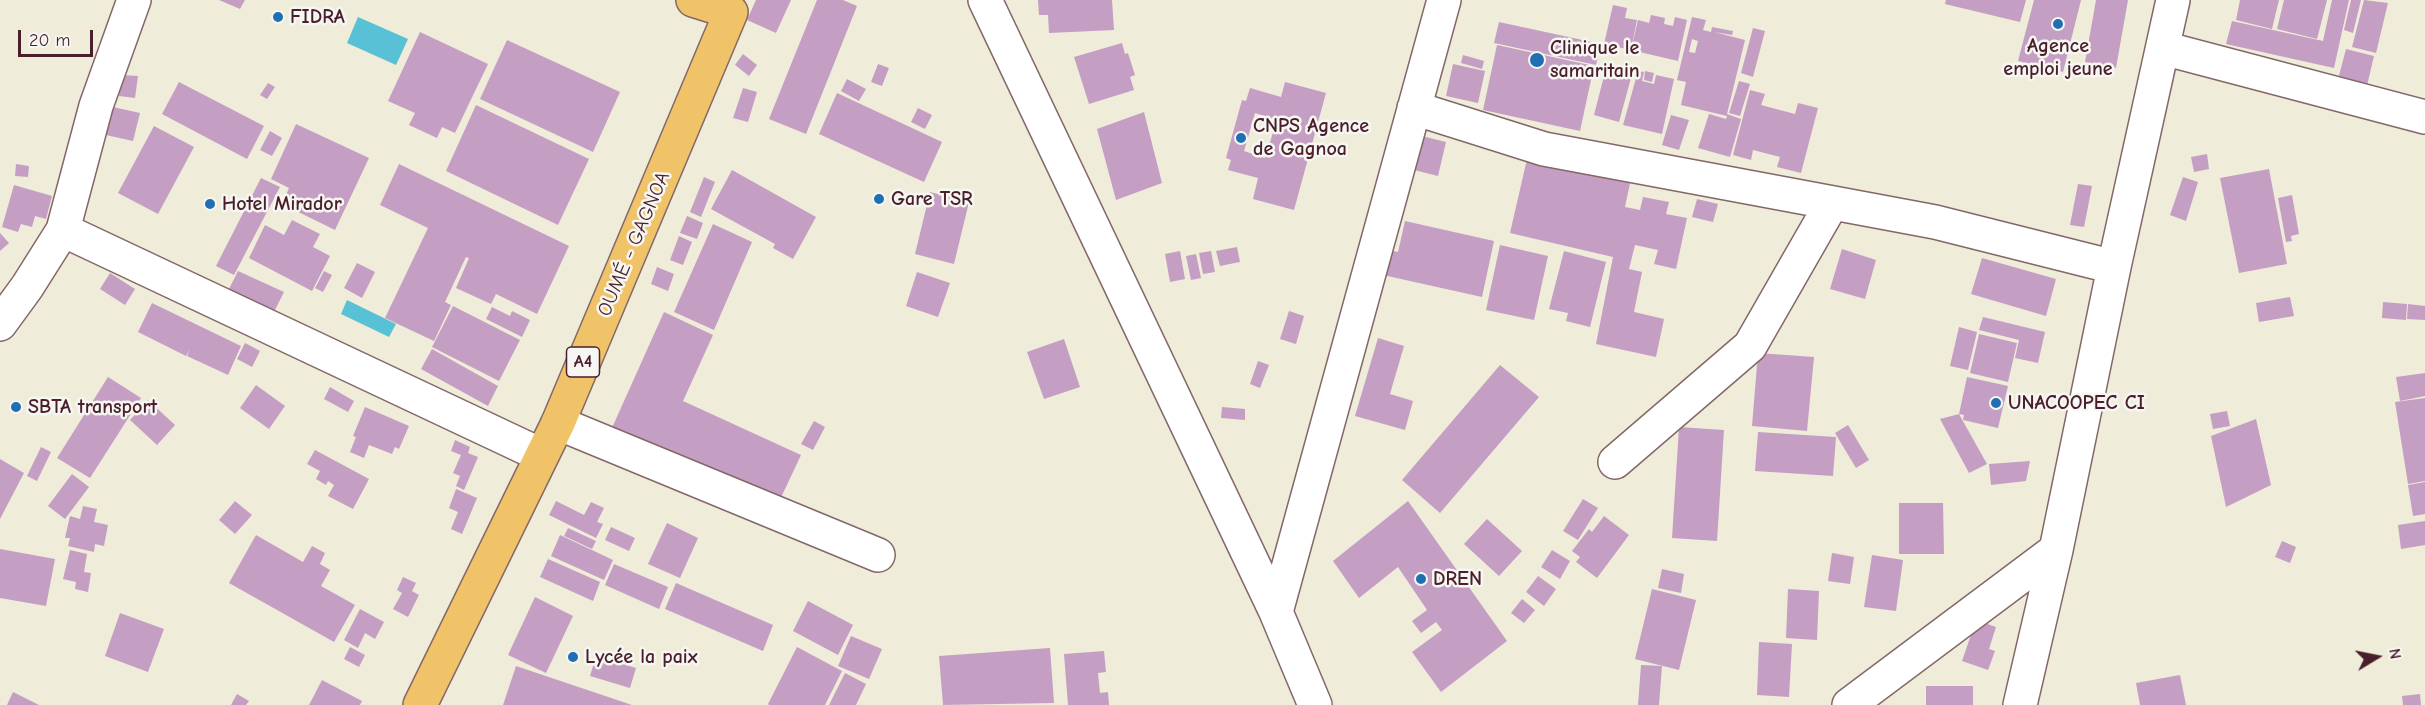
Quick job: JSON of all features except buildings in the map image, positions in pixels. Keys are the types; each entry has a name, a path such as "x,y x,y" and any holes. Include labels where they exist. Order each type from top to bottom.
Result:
{"main road":[{"name":"OUMÉ - GAGNOA","path":"420,705 558,423 734,6 693,0"}],"street":[{"path":"0,324 27,287 63,230 96,106 134,0"},
{"path":"985,0 1276,612 1314,705"},
{"path":"1276,612 1444,0"},
{"path":"2020,705 2056,550 2114,267 2173,0"},
{"path":"2163,48 2425,117"},
{"path":"1414,108 1544,149 1935,222 2114,267"},
{"path":"1615,462 1750,346 1832,203"},
{"path":"63,230 541,455"},
{"path":"558,423 878,555"},
{"path":"1849,705 2056,550"}],"water":[{"path":"358,17 408,39 396,65 347,43"},
{"path":"347,300 396,324 389,337 341,314"}],"place":[{"name":"FIDRA","path":"278,17"},
{"name":"Agence emploi jeune","path":"2058,24"},
{"name":"Clinique le samaritain","path":"1537,60"},
{"name":"CNPS Agence de Gagnoa","path":"1241,138"},
{"name":"Gare TSR","path":"879,199"},
{"name":"Hotel Mirador","path":"210,204"},
{"name":"UNACOOPEC CI","path":"1996,403"},
{"name":"SBTA transport","path":"16,407"},
{"name":"DREN","path":"1421,579"},
{"name":"Lycée la paix","path":"573,657"}]}
